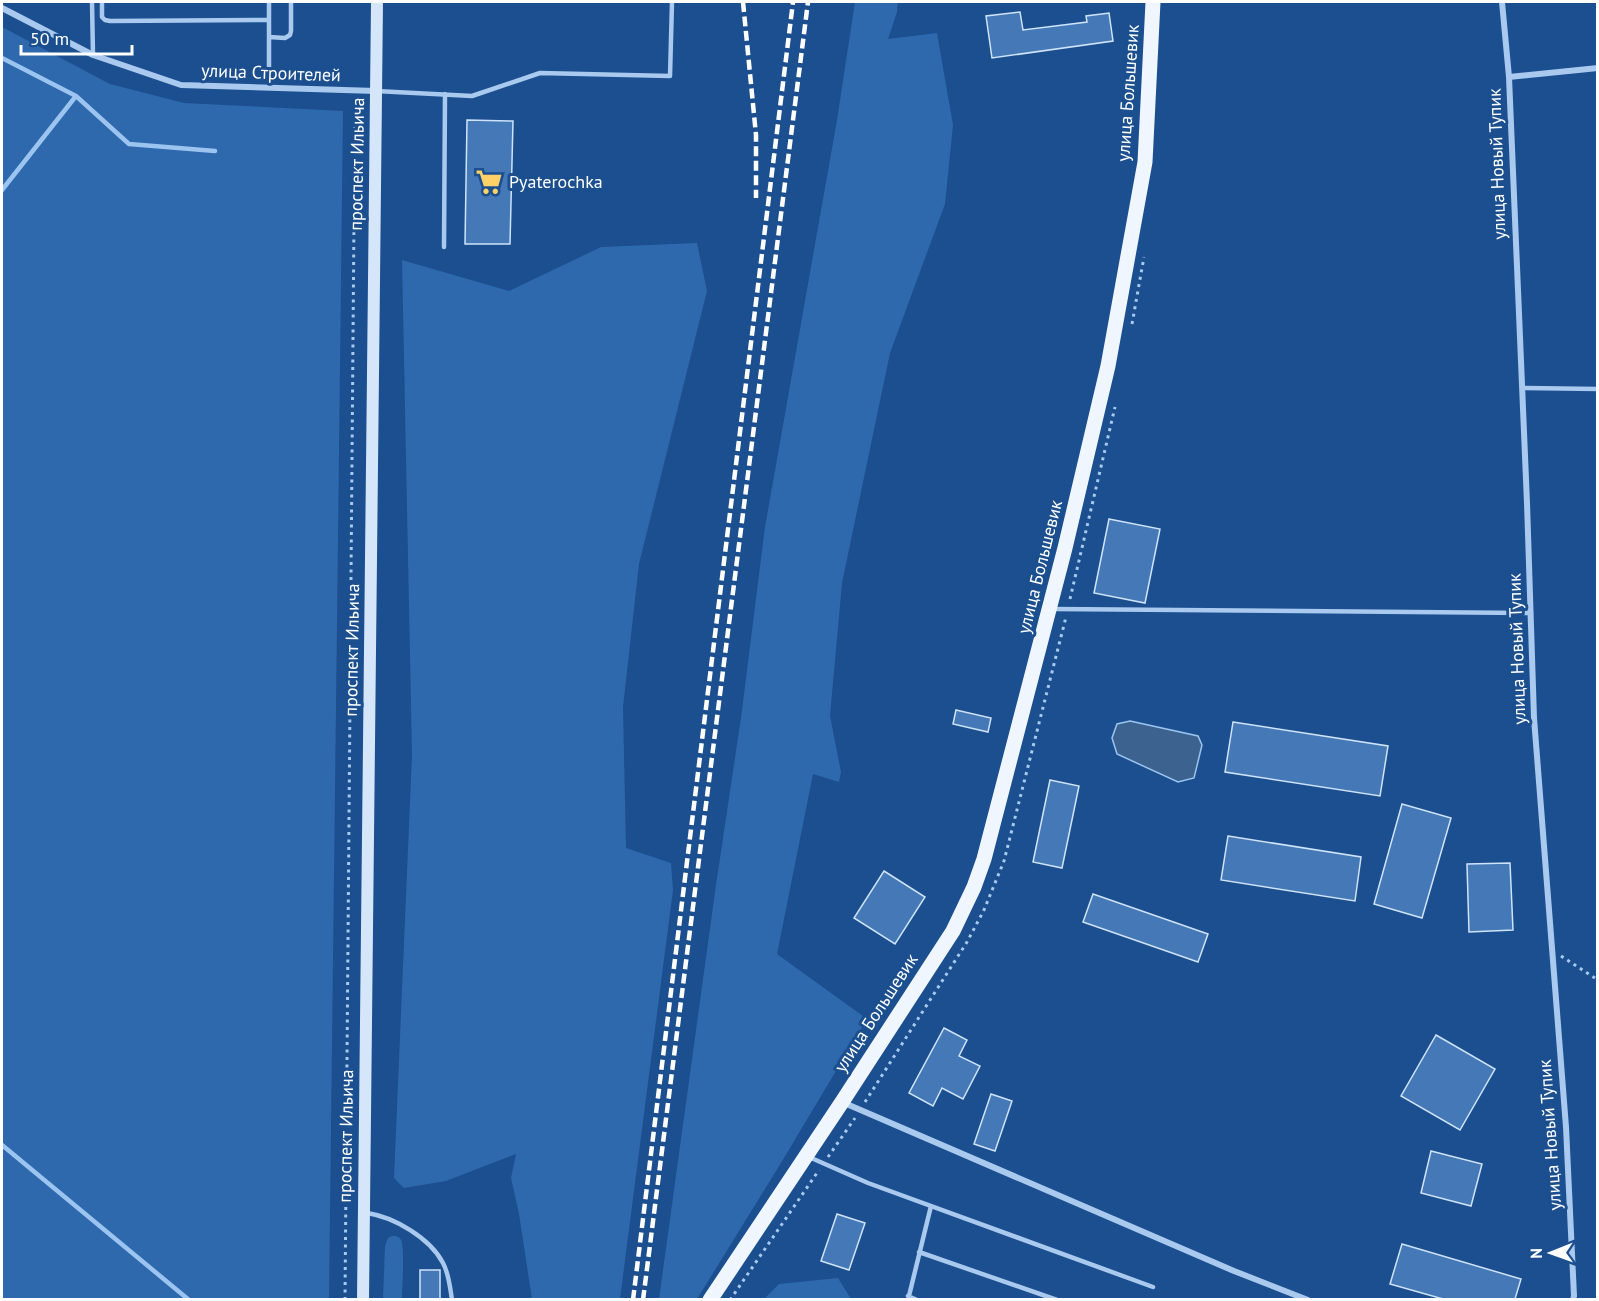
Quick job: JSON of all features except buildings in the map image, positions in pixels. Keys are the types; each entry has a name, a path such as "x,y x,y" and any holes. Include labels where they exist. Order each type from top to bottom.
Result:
{"main road":[{"name":"улица Большевик","path":"710,1299 953,931 974,887 984,859 1050,609 1108,366 1145,162 1153,2"}],"street":[{"name":"проспект Ильича","path":"363,1299 378,2"},
{"name":"улица Новый Тупик","path":"1502,2 1509,77 1534,718 1566,1127 1574,1298"},
{"name":"улица Строителей","path":"2,8 93,56 181,85 376,91"},
{"path":"1509,77 1598,68"},
{"path":"842,1102 1212,1262 1308,1299"}],"lane":[{"path":"92,2 93,56"},
{"path":"102,2 102,17 110,21 269,20"},
{"path":"269,2 269,88"},
{"path":"269,37 285,38 290,35 291,2"},
{"path":"376,91 472,96 540,73 670,75 672,2"},
{"path":"444,247 445,94"},
{"path":"1522,388 1598,389"},
{"path":"1050,609 1530,613"},
{"path":"806,1155 868,1183 1153,1287"},
{"path":"917,1299 908,1298 931,1206"},
{"path":"363,1213 377,1215 405,1228 421,1237 434,1249 444,1264 450,1281 452,1299"},
{"path":"919,1252 1057,1299"}],"path":[{"path":"345,1299 356,91"},
{"path":"1552,950 1598,980"}],"shaded area":[{"path":"855,2 898,2 888,39 937,33 953,125 945,204 890,353 842,583 830,716 841,772 839,782 813,774 777,954 867,1019 697,1299 659,1299 741,718 765,527 837,120"},
{"path":"2,27 110,84 184,103 343,111 329,1299 2,1299"},
{"path":"697,243 707,291 639,564 623,707 626,848 671,863 673,890 620,1299 532,1299 511,1178 516,1154 446,1181 404,1188 394,1178 412,755 402,260 509,291 601,247"},
{"path":"1130,721 1198,736 1202,745 1194,778 1178,782 1117,754 1112,738 1117,724"},
{"path":"392,1236 399,1238 402,1244 402,1299 383,1299 385,1246 388,1238"},
{"path":"838,1278 851,1299 764,1299 779,1284"}],"waterway":[{"path":"2,58 76,96 129,144 215,151"},
{"path":"2,190 76,96"},
{"path":"2,1145 189,1300"}],"railway":[{"path":"743,2 756,135 756,198"},
{"path":"633,1300 793,2"},
{"path":"643,1300 808,2"}],"place":[{"name":"Pyaterochka","path":"489,182"}]}
